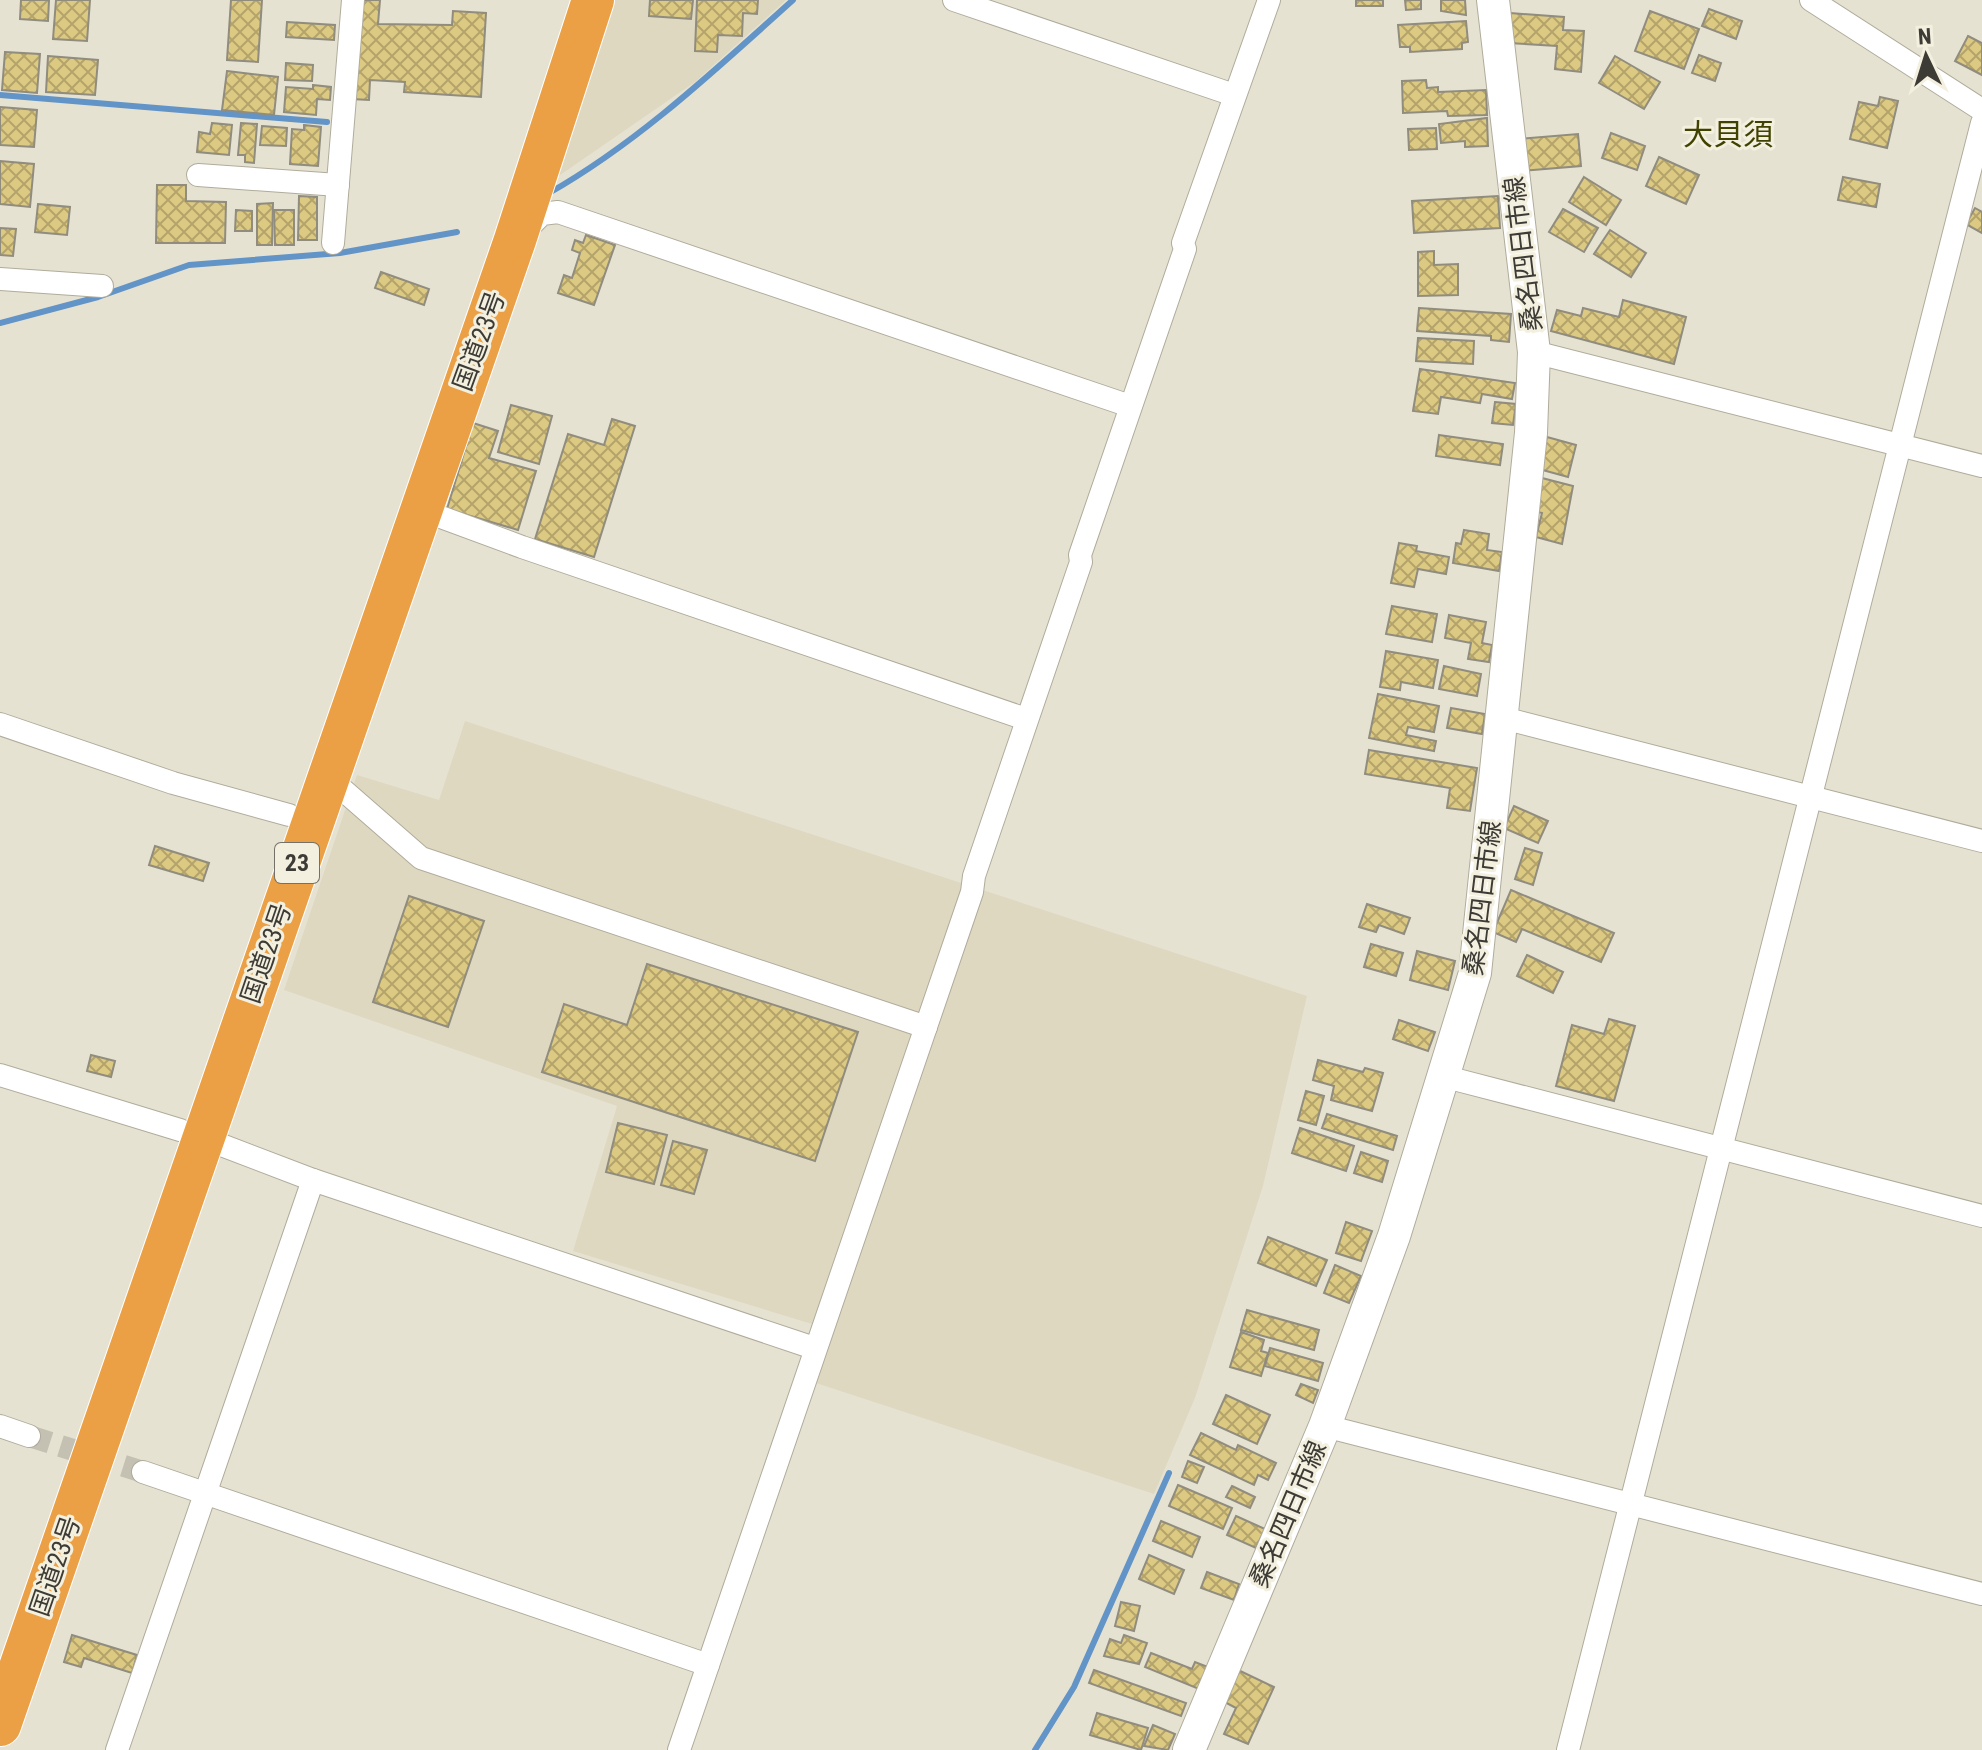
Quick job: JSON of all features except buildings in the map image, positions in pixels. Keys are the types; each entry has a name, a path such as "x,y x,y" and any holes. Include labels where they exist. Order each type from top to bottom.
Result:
{"highway":[{"name":"国道23号","path":"0,1725 192,1134 289,815 568,0"},
{"name":"国道23号","path":"0,1646 327,776 515,240 593,0"}],"main road":[{"name":"桑名四日市線","path":"1189,1750 1325,1426 1394,1236 1446,1077 1475,973 1531,433 1534,352 1493,0"}],"street":[{"path":"333,243 353,0"},
{"path":"954,0 1234,95"},
{"path":"679,1750 926,1027 1130,406 1269,0"},
{"path":"1811,0 1982,110"},
{"path":"1568,1750 1982,123"},
{"path":"198,175 338,185"},
{"path":"515,240 542,214 558,212 1130,406"},
{"path":"0,279 102,286"},
{"path":"1534,352 1982,466"},
{"path":"419,509 1026,719"},
{"path":"1503,718 1982,841"},
{"path":"0,724 173,783 289,815"},
{"path":"327,776 421,858 926,1027"},
{"path":"0,1075 192,1134 313,1180 814,1348"},
{"path":"1446,1077 1720,1151 1982,1216"},
{"path":"117,1750 313,1180"},
{"path":"0,1426 29,1436"},
{"path":"1325,1426 1982,1594"},
{"path":"143,1472 708,1665"}],"shaded area":[{"path":"612,0 786,0 695,82 550,182"},
{"path":"465,721 1307,996 1263,1186 1195,1398 1154,1494 816,1383 825,1328 573,1251 617,1106 284,990 357,775 439,800"}],"waterway":[{"path":"549,193 645,128 793,0"},
{"path":"0,95 327,122"},
{"path":"0,323 98,297 189,265 340,253 457,232"},
{"path":"1035,1750 1074,1687 1169,1473"}],"tunnel":[{"path":"29,1436 143,1472"}],"district":[{"name":"大貝須","path":"1728,134"}]}
